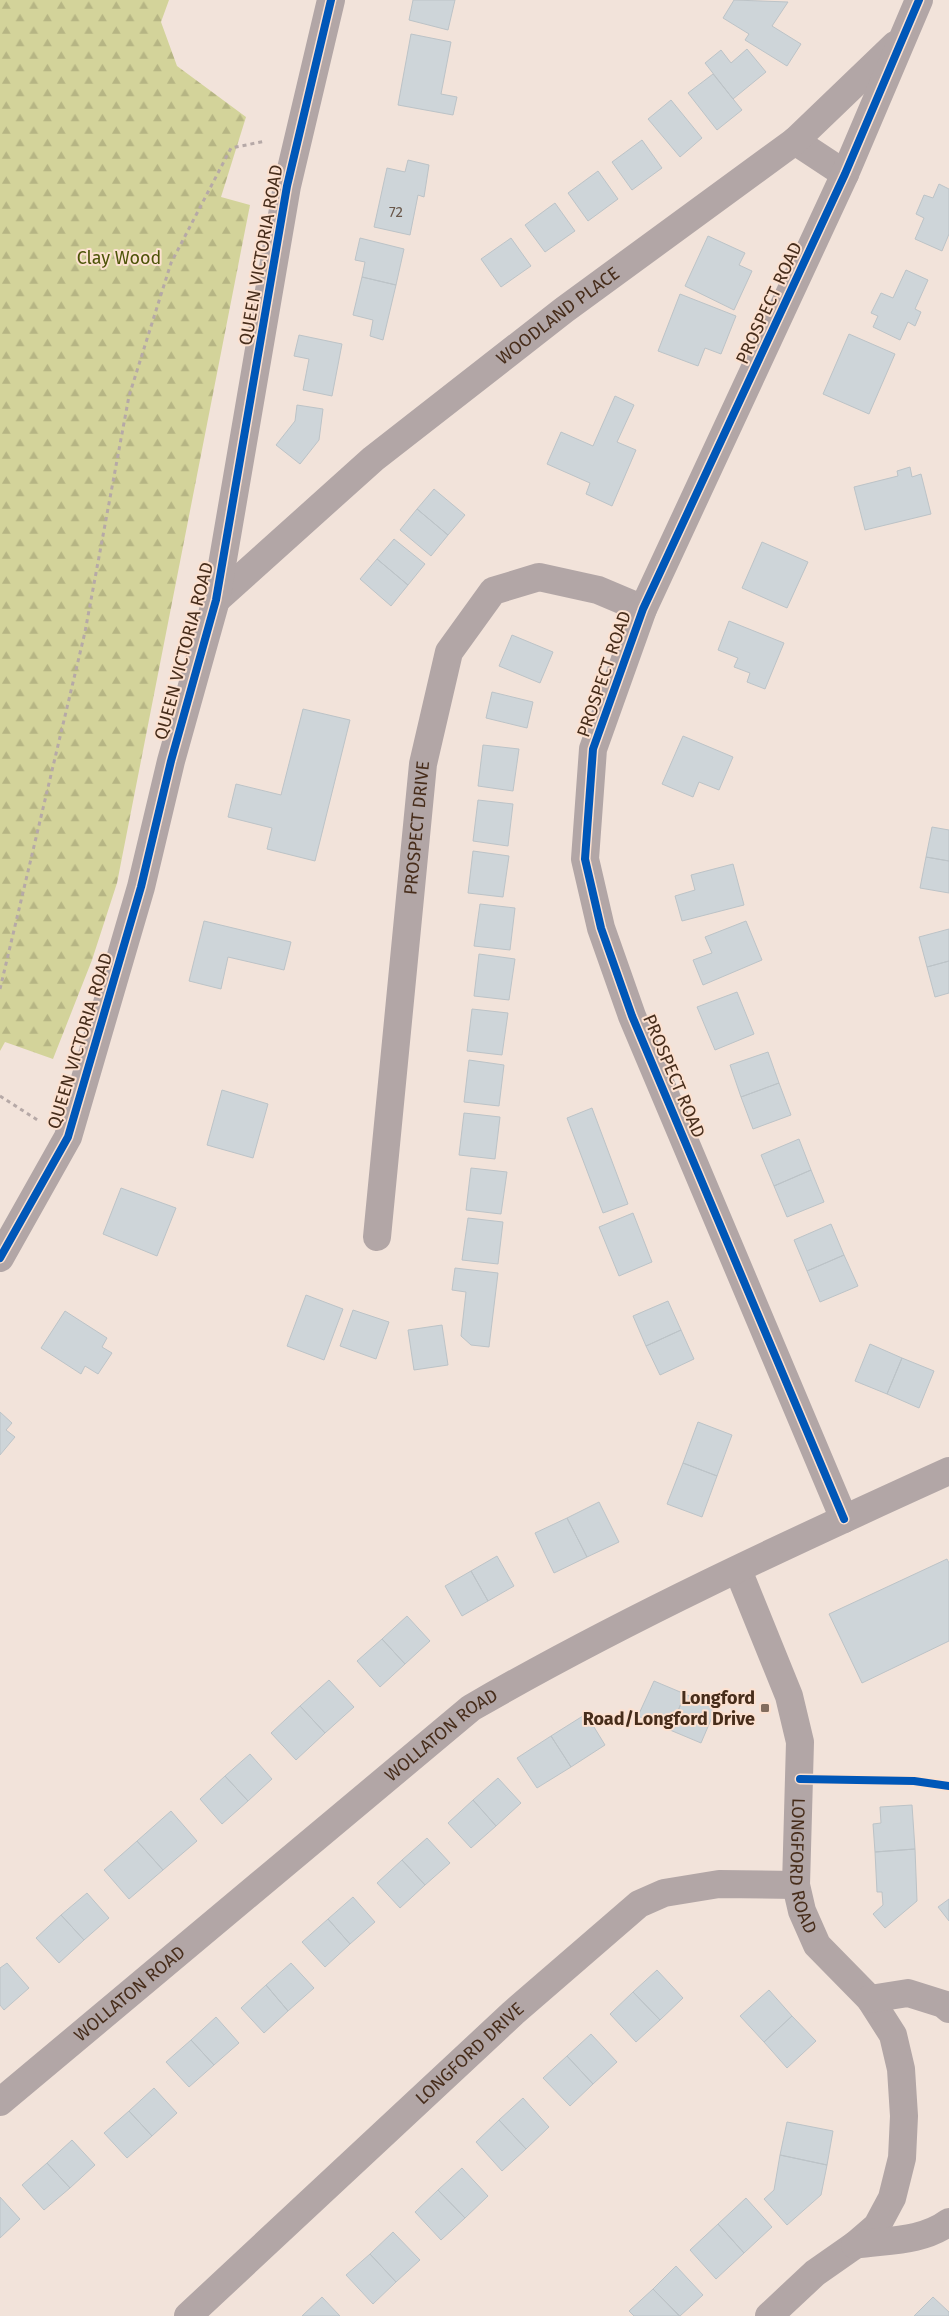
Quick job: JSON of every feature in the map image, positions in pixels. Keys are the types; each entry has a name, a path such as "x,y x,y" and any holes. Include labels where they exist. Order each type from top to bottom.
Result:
{"street":[{"name":"QUEEN VICTORIA ROAD","path":"0,1258 67,1140 141,887 171,761 216,600 287,186 331,0"},
{"name":"PROSPECT ROAD","path":"844,1519 632,1016 601,928 585,859 593,749 643,609 845,174 919,0"},
{"name":"WOODLAND PLACE","path":"216,600 373,459 564,310 795,140 904,36"},
{"path":"795,140 845,174"},
{"name":"PROSPECT DRIVE","path":"377,1237 423,764 449,652 493,591 539,577 598,590 643,609"},
{"name":"WOLLATON ROAD","path":"0,2102 472,1708 556,1659 844,1519 949,1471"},
{"name":"LONGFORD ROAD","path":"738,1570 789,1696 800,1742 796,1885 802,1911 817,1946 870,1999 893,2035 901,2069 904,2116 902,2158 892,2198 877,2226 855,2245 815,2272 769,2316"},
{"name":"LONGFORD DRIVE","path":"188,2316 513,2013 639,1904 664,1893 719,1884 796,1885"},
{"path":"870,1999 908,1993 943,2004 949,2008"},
{"name":"LONGFORD ROAD","path":"855,2245 914,2238 935,2232 949,2222"}],"path":[{"path":"0,989 85,632 109,512 129,396 171,263 231,148 300,134"},
{"path":"0,1096 67,1140"}],"green space":[{"name":"Clay Wood","path":"0,0 169,0 161,22 177,66 246,117 221,197 250,205 117,883 92,960 53,1059 5,1042 0,1051"}],"building":[{"path":"413,0 455,0 448,30 409,20"},
{"path":"734,0 788,2 772,26 801,44 787,66 745,40 749,34 723,18"},
{"path":"411,34 451,42 441,94 457,97 453,115 398,105"},
{"path":"747,49 766,72 733,99 705,63 721,50 731,63"},
{"path":"713,74 742,110 717,130 688,93"},
{"path":"671,100 702,138 680,157 648,119"},
{"path":"642,140 662,168 632,190 612,162"},
{"path":"408,160 429,165 424,197 418,195 410,235 374,227 387,168 405,172"},
{"path":"598,171 618,199 588,221 568,193"},
{"path":"939,184 949,189 949,234 942,251 915,239 924,218 916,214 924,195 933,198"},
{"path":"555,203 575,231 545,252 525,225"},
{"path":"708,236 745,253 739,265 752,271 734,310 685,286"},
{"path":"360,238 404,249 396,285 362,277 365,262 355,260"},
{"path":"511,238 531,266 501,287 481,259"},
{"path":"906,270 928,280 915,309 921,312 915,326 908,322 900,340 873,327 878,316 871,313 881,293 893,298"},
{"path":"362,277 396,285 383,340 370,336 373,320 353,315"},
{"path":"680,294 736,316 721,354 705,348 698,366 658,351"},
{"path":"849,334 895,354 869,414 823,394"},
{"path":"299,335 342,344 332,396 303,390 309,359 294,356"},
{"path":"615,396 634,405 617,442 636,450 612,506 586,494 590,483 547,464 561,432 593,446"},
{"path":"297,405 323,409 319,440 300,464 276,445 295,421"},
{"path":"910,467 912,477 921,474 931,514 865,530 854,487 898,476 897,471"},
{"path":"434,489 465,515 448,535 417,509"},
{"path":"417,509 448,535 431,556 400,530"},
{"path":"394,539 425,564 408,585 377,559"},
{"path":"762,542 808,562 787,608 742,588"},
{"path":"377,559 408,585 391,606 360,579"},
{"path":"729,621 784,643 765,689 747,682 750,673 734,667 738,658 718,650"},
{"path":"512,635 553,652 540,683 499,666"},
{"path":"492,692 533,702 527,728 486,718"},
{"path":"303,709 350,720 315,861 267,849 272,828 228,817 236,784 281,795"},
{"path":"683,736 733,757 719,790 699,782 693,797 662,784"},
{"path":"483,745 519,749 513,791 478,786"},
{"path":"478,800 513,804 508,846 473,841"},
{"path":"932,827 949,830 949,861 926,857"},
{"path":"473,851 509,856 503,897 468,893"},
{"path":"926,857 949,861 949,893 920,888"},
{"path":"733,864 744,905 682,921 675,896 695,890 691,875"},
{"path":"480,904 515,908 510,950 474,946"},
{"path":"204,921 291,942 284,970 228,957 221,989 189,981"},
{"path":"746,921 762,960 703,985 693,960 712,953 705,937"},
{"path":"949,929 949,961 927,967 919,937"},
{"path":"479,954 515,959 509,1000 474,996"},
{"path":"949,961 949,993 935,997 927,967"},
{"path":"737,992 754,1034 715,1050 697,1007"},
{"path":"472,1009 508,1013 502,1055 467,1051"},
{"path":"768,1052 779,1083 741,1097 730,1065"},
{"path":"469,1060 504,1065 499,1106 464,1102"},
{"path":"779,1083 791,1115 753,1129 741,1097"},
{"path":"222,1090 268,1104 253,1158 207,1145"},
{"path":"592,1108 628,1204 603,1213 567,1118"},
{"path":"464,1113 500,1117 495,1159 459,1155"},
{"path":"799,1139 811,1170 774,1186 761,1155"},
{"path":"471,1168 507,1172 501,1214 466,1210"},
{"path":"811,1170 824,1202 787,1217 774,1186"},
{"path":"121,1188 176,1208 157,1256 103,1234"},
{"path":"633,1213 652,1262 619,1276 599,1227"},
{"path":"468,1218 503,1222 498,1264 462,1260"},
{"path":"831,1224 844,1255 807,1271 794,1240"},
{"path":"844,1255 858,1286 820,1302 807,1271"},
{"path":"455,1268 498,1273 489,1347 471,1345 461,1336 466,1292 452,1290"},
{"path":"306,1295 343,1309 324,1360 287,1346"},
{"path":"668,1301 681,1330 646,1346 633,1316"},
{"path":"353,1310 389,1322 376,1359 340,1346"},
{"path":"65,1311 107,1338 102,1347 112,1353 98,1374 85,1366 81,1374 41,1348"},
{"path":"442,1325 448,1365 414,1370 408,1330"},
{"path":"681,1330 694,1359 660,1375 646,1346"},
{"path":"870,1344 902,1358 887,1394 855,1381"},
{"path":"902,1358 934,1371 919,1408 887,1394"},
{"path":"0,1412 12,1423 6,1430 15,1437 0,1455"},
{"path":"698,1422 732,1435 717,1476 683,1463"},
{"path":"683,1463 717,1476 702,1517 667,1504"},
{"path":"599,1502 619,1542 587,1557 567,1518"},
{"path":"567,1518 587,1557 554,1573 535,1533"},
{"path":"497,1556 514,1586 488,1601 471,1571"},
{"path":"947,1559 949,1563 949,1641 862,1683 829,1614"},
{"path":"471,1571 488,1601 462,1616 445,1586"},
{"path":"407,1616 430,1641 405,1664 382,1639"},
{"path":"382,1639 405,1664 380,1687 357,1661"},
{"path":"329,1680 354,1707 325,1733 300,1706"},
{"path":"654,1681 685,1694 670,1730 638,1716"},
{"path":"685,1694 716,1708 701,1743 670,1730"},
{"path":"300,1706 325,1733 296,1760 271,1733"},
{"path":"586,1714 605,1745 571,1767 551,1736"},
{"path":"551,1736 571,1767 537,1788 517,1758"},
{"path":"250,1754 272,1779 248,1801 225,1776"},
{"path":"225,1776 248,1801 222,1824 200,1799"},
{"path":"498,1778 521,1803 496,1826 473,1800"},
{"path":"473,1800 496,1826 471,1848 448,1823"},
{"path":"912,1805 915,1849 875,1852 873,1824 881,1823 880,1807"},
{"path":"171,1811 197,1841 163,1870 137,1841"},
{"path":"427,1838 450,1863 425,1885 402,1860"},
{"path":"137,1841 163,1870 129,1899 104,1870"},
{"path":"915,1849 917,1901 885,1928 873,1914 883,1905 882,1892 877,1892 875,1852"},
{"path":"402,1860 425,1885 400,1908 377,1883"},
{"path":"87,1893 109,1918 84,1940 61,1915"},
{"path":"353,1897 375,1922 350,1944 328,1919"},
{"path":"949,1899 949,1921 938,1907"},
{"path":"61,1915 84,1940 59,1963 36,1938"},
{"path":"328,1919 350,1944 325,1967 302,1942"},
{"path":"7,1963 29,1988 4,2010 0,2005 0,1968"},
{"path":"291,1963 314,1988 288,2011 266,1985"},
{"path":"657,1970 683,1998 660,2020 633,1992"},
{"path":"266,1985 288,2011 264,2033 241,2008"},
{"path":"769,1990 792,2016 764,2042 740,2016"},
{"path":"633,1992 660,2020 636,2042 610,2014"},
{"path":"792,2016 816,2041 787,2068 764,2042"},
{"path":"216,2017 239,2043 214,2065 191,2040"},
{"path":"591,2034 617,2062 593,2084 567,2056"},
{"path":"191,2040 214,2065 189,2087 166,2062"},
{"path":"567,2056 593,2084 570,2106 543,2078"},
{"path":"154,2088 177,2113 152,2136 129,2111"},
{"path":"523,2098 549,2127 526,2149 499,2120"},
{"path":"129,2111 152,2136 127,2158 104,2133"},
{"path":"499,2120 526,2149 502,2171 476,2142"},
{"path":"787,2122 833,2131 827,2165 780,2155"},
{"path":"72,2140 95,2165 70,2188 47,2163"},
{"path":"780,2155 827,2165 821,2195 787,2225 764,2199 774,2190"},
{"path":"47,2163 70,2188 44,2210 22,2185"},
{"path":"462,2168 488,2196 465,2218 438,2190"},
{"path":"438,2190 465,2218 441,2240 415,2212"},
{"path":"0,2197 20,2219 0,2238"},
{"path":"746,2198 772,2227 744,2253 718,2224"},
{"path":"718,2224 744,2253 716,2279 690,2250"},
{"path":"393,2232 420,2260 396,2282 370,2254"},
{"path":"370,2254 396,2282 373,2304 346,2275"},
{"path":"676,2266 703,2295 680,2316 653,2289"},
{"path":"653,2289 679,2316 634,2316 629,2311"},
{"path":"322,2297 340,2316 302,2316"},
{"path":"933,2297 949,2312 949,2316 914,2316"}],"cycle path":[{"path":"0,1258 68,1137 141,887 171,761 216,600 287,186 331,0"},
{"path":"844,1519 632,1016 601,928 585,859 593,749 643,609 845,174 919,0"},
{"path":"800,1779 914,1781 949,1786"}],"place":[{"name":"Longford Road/Longford Drive","path":"765,1708"}]}
